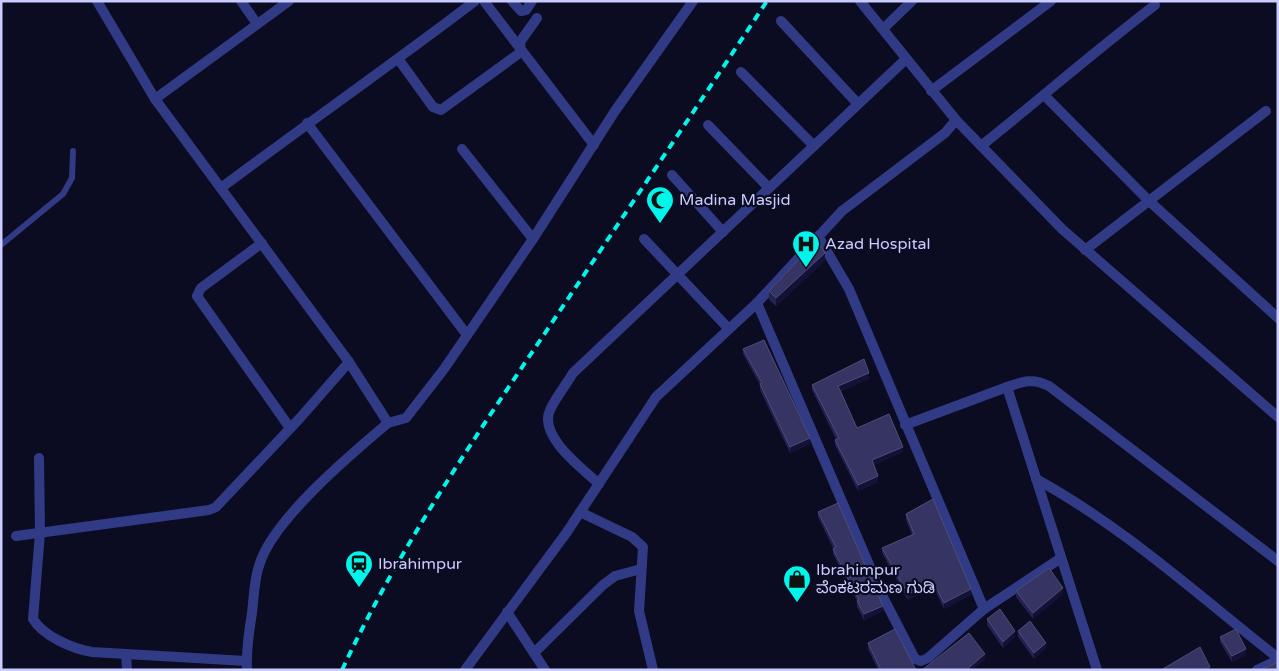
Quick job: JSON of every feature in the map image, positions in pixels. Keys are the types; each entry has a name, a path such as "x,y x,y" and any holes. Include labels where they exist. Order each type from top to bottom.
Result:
{"street":[{"path":"97,1 155,99 349,362 388,423"},
{"path":"241,1 258,24"},
{"path":"155,99 289,1"},
{"path":"221,188 307,123 399,60 475,1"},
{"path":"484,1 521,52 594,145"},
{"path":"512,1 521,11 526,10 532,1"},
{"path":"39,458 40,533 33,619 42,630 79,650 247,665 259,564 265,551 290,516 359,447 388,423 406,418 444,369 533,239 594,145 694,1"},
{"path":"860,1 956,120 1062,229 1278,416"},
{"path":"883,29 912,1"},
{"path":"931,90 1051,1"},
{"path":"981,146 1097,49 1155,5"},
{"path":"521,52 520,42 537,18"},
{"path":"781,22 858,104"},
{"path":"399,60 433,107 441,110 521,52"},
{"path":"599,484 557,445 548,421 549,411 573,373 906,59"},
{"path":"740,72 814,146"},
{"path":"1044,95 1148,200 1278,318"},
{"path":"1085,250 1148,200 1266,112"},
{"path":"464,670 580,512 656,396 757,303 842,211 945,133 956,120"},
{"path":"307,123 467,335"},
{"path":"708,125 769,188"},
{"path":"462,149 533,239"},
{"path":"672,175 723,232"},
{"path":"818,236 849,289 984,609"},
{"path":"644,239 728,328"},
{"path":"262,243 201,288 197,296 290,428"},
{"path":"757,303 882,595 915,659 920,661 928,658 984,609 1061,558"},
{"path":"16,536 209,510 220,503 349,362"},
{"path":"905,425 1028,380 1038,381 1049,386 1278,561"},
{"path":"1007,387 1097,670"},
{"path":"1036,478 1066,495 1133,544 1278,659 1257,670"},
{"path":"580,512 637,540 643,547 639,611 653,670"},
{"path":"534,653 603,585 615,576 641,569"},
{"path":"507,612 545,670"},
{"path":"126,654 127,670"}],"lane":[{"path":"1,245 63,194 72,178 73,151"}],"building":[{"path":"817,240 825,253 776,298 769,291"},
{"path":"764,340 810,438 790,447 760,384 762,383 743,349"},
{"path":"864,359 869,373 838,386 857,428 889,414 903,447 872,460 878,476 858,485 835,440 839,438 812,385"},
{"path":"933,499 971,589 944,603 934,583 908,594 882,548 914,534 906,514"},
{"path":"838,503 883,606 864,614 857,601 859,600 833,549 836,547 818,512"},
{"path":"1049,568 1063,588 1033,613 1016,591"},
{"path":"1000,609 1015,631 1003,642 987,619"},
{"path":"1030,621 1046,643 1034,653 1018,631"},
{"path":"895,629 916,670 881,670 868,643"},
{"path":"1236,629 1246,649 1232,656 1220,637"},
{"path":"969,633 985,654 966,670 922,670"},
{"path":"1200,647 1210,667 1205,670 1161,670"},
{"path":"1278,662 1278,670 1261,670"}],"railway":[{"path":"342,670 386,583 462,458 767,1"}],"place":[{"name":"Madina Masjid","path":"660,224"},
{"name":"Azad Hospital","path":"806,268"},
{"name":"Ibrahimpur","path":"359,588"},
{"name":"Ibrahimpur ವೆಂಕಟರಮಣ ಗುಡಿ","path":"797,603"}]}
